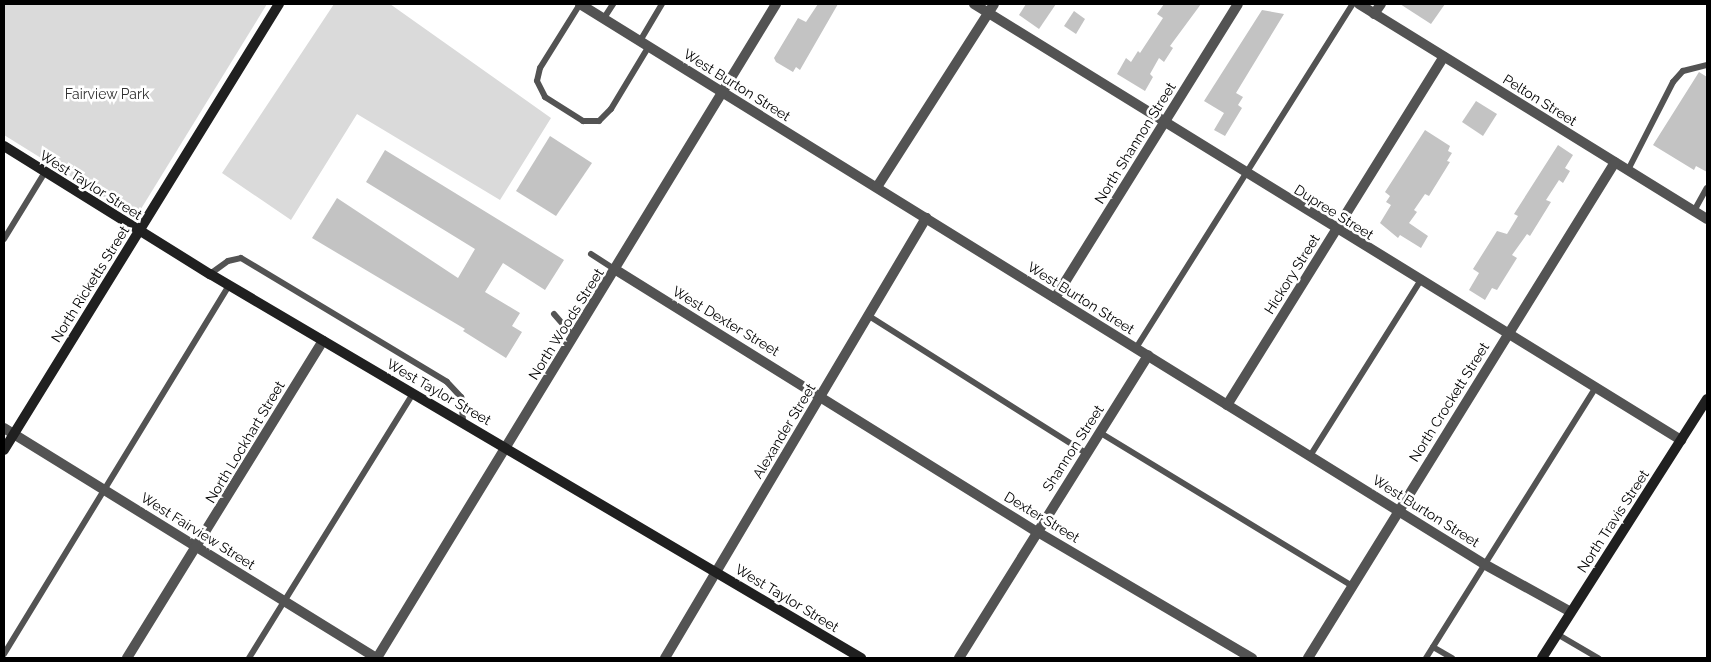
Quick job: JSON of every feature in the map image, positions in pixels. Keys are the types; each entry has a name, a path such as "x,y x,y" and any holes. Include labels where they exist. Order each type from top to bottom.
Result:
{"main road":[{"name":"North Ricketts Street","path":"4,450 279,4"},
{"name":"West Taylor Street","path":"4,146 139,232 229,286 506,446 861,658"},
{"name":"North Travis Street","path":"1542,658 1707,400"}],"street":[{"name":"West Burton Street","path":"580,4 1484,564 1570,612"},
{"name":"North Woods Street","path":"377,658 616,270 776,4"},
{"name":"Dupree Street","path":"974,4 991,8 1164,123 1507,336 1681,440"},
{"name":"North Shannon Street","path":"1055,298 1238,4"},
{"name":"Pelton Street","path":"1359,4 1707,219"},
{"path":"1374,14 1381,4"},
{"path":"877,188 991,8"},
{"name":"Hickory Street","path":"1227,404 1444,57"},
{"name":"North Crockett Street","path":"1308,658 1615,162"},
{"name":"Alexander Street","path":"665,658 926,218"},
{"name":"West Dexter Street","path":"616,270 822,395"},
{"name":"North Lockhart Street","path":"127,658 323,341"},
{"name":"Shannon Street","path":"959,658 1036,531 1148,355"},
{"name":"Dexter Street","path":"822,395 1036,531 1252,658"},
{"name":"West Fairview Street","path":"4,428 377,658"}],"lane":[{"path":"580,4 540,68 537,81 545,97 583,121 599,121 611,109 645,44 662,4"},
{"path":"604,18 613,4"},
{"path":"1136,348 1353,4"},
{"path":"1628,170 1673,82 1684,71 1707,65"},
{"path":"4,239 45,172"},
{"path":"1694,211 1707,188"},
{"path":"591,254 616,270"},
{"path":"210,274 228,261 241,258 447,382 461,397 463,422"},
{"path":"1310,456 1420,282"},
{"path":"4,654 229,286"},
{"path":"554,314 574,337"},
{"path":"869,316 1086,453"},
{"path":"1426,658 1595,389"},
{"path":"250,658 413,393"},
{"path":"1099,432 1352,586"},
{"path":"1557,634 1598,658"},
{"path":"1433,647 1452,658"}],"green space":[{"name":"Fairview Park","path":"4,4 267,4 136,217 4,135"},
{"path":"334,4 390,4 551,118 500,200 357,114 291,220 222,173"}],"building":[{"path":"818,4 838,4 800,70 796,67 793,72 776,62 774,58 798,18 806,22"},
{"path":"1026,4 1056,4 1039,29 1019,15"},
{"path":"1164,4 1201,4 1170,46 1173,48 1164,62 1159,58 1150,74 1153,77 1145,91 1117,74 1126,58 1131,62 1138,51 1140,53 1163,18 1157,14"},
{"path":"1400,4 1445,4 1431,24"},
{"path":"1262,10 1284,14 1236,93 1243,97 1238,105 1242,108 1225,136 1214,130 1224,113 1204,101"},
{"path":"1074,11 1085,19 1076,34 1064,26"},
{"path":"1699,72 1707,77 1707,172 1696,166 1694,170 1653,145"},
{"path":"1476,101 1497,114 1483,136 1462,122"},
{"path":"1425,130 1450,146 1448,151 1452,153 1447,161 1450,162 1429,196 1425,194 1414,210 1417,212 1409,223 1428,236 1421,248 1400,235 1398,238 1380,223 1391,205 1386,202 1390,196 1385,192"},
{"path":"550,136 592,163 556,216 516,191"},
{"path":"1558,145 1573,155 1565,168 1570,171 1563,183 1559,180 1546,200 1551,202 1530,236 1527,234 1512,255 1517,258 1497,290 1492,288 1485,300 1469,290 1479,273 1473,269 1497,231 1507,234 1518,216 1514,214"},
{"path":"385,150 564,260 545,290 503,263 485,292 520,313 512,326 522,332 506,358 463,331 465,329 312,238 337,198 458,278 475,249 366,182"}]}
